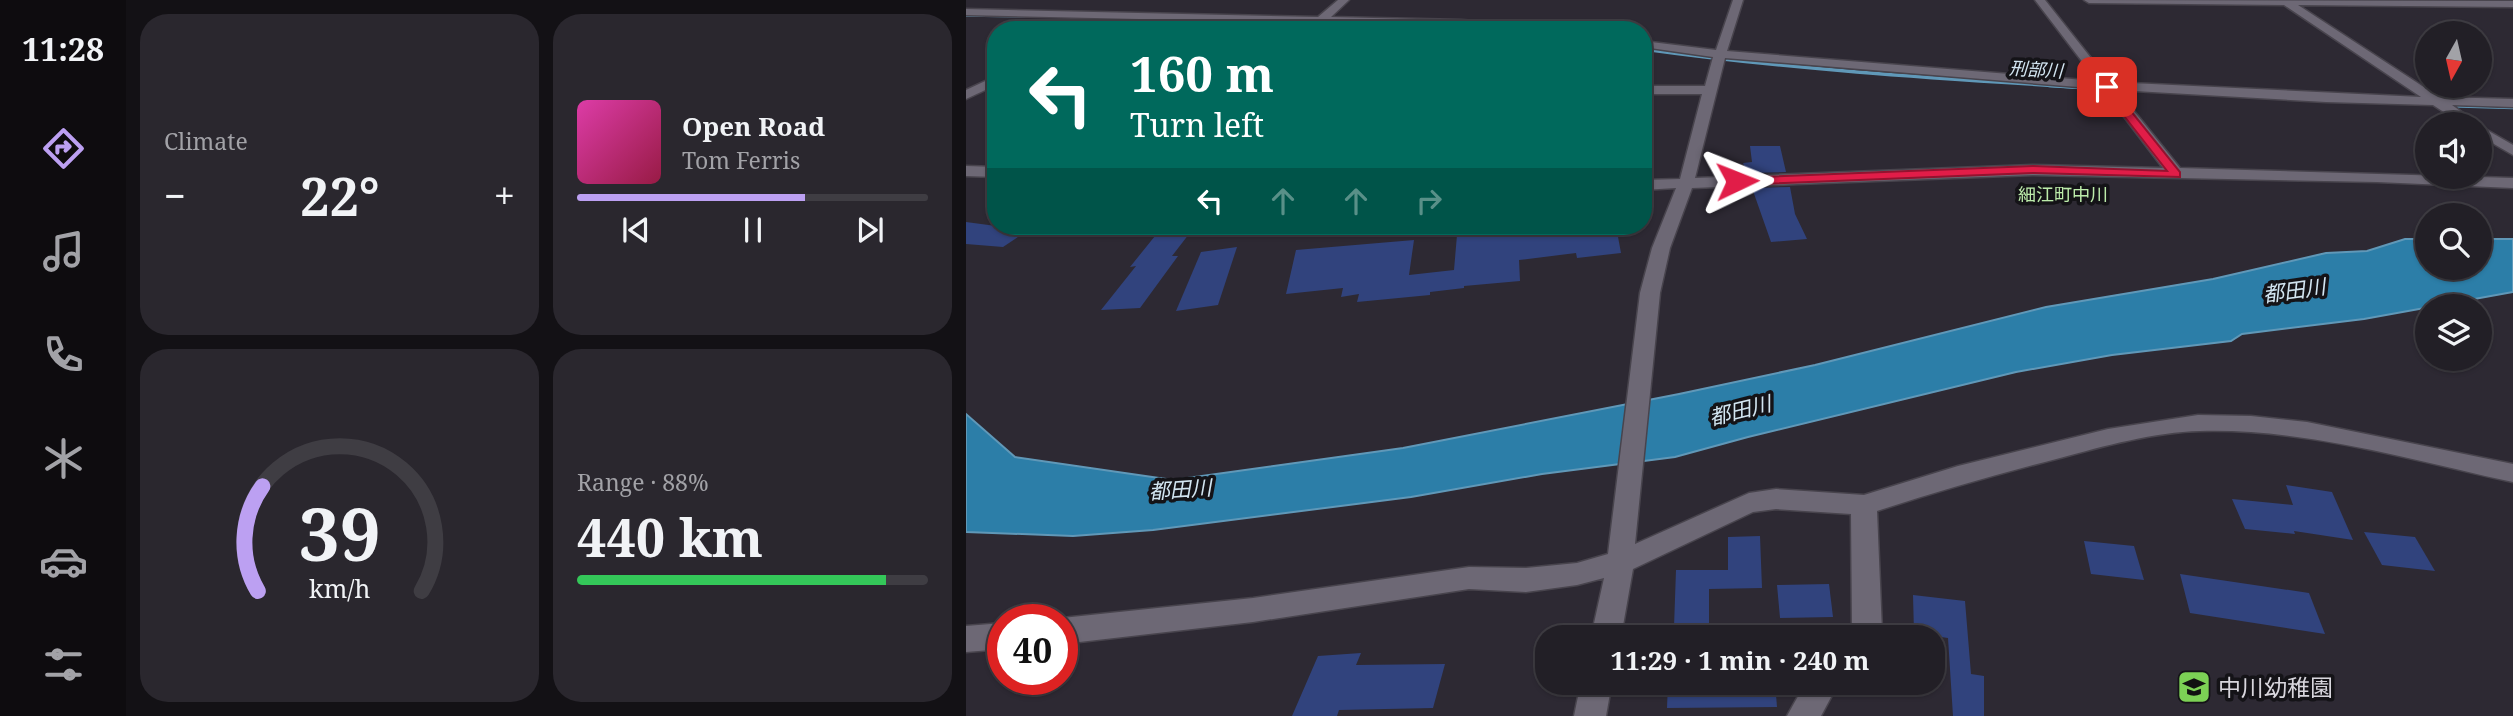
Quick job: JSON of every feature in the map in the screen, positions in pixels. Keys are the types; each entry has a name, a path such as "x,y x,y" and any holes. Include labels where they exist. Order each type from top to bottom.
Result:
{"street":[{"path":"1320,21 1344,0"},
{"path":"1608,625 1621,562 1622,531 1650,293 1661,248 1686,184 1738,0"},
{"path":"2040,0 2176,174"},
{"path":"2089,0 2513,5"},
{"path":"2285,1 2452,112"},
{"path":"966,12 1208,21"},
{"path":"966,18 1116,21"},
{"path":"1652,46 1719,60"},
{"path":"1652,56 2110,91 2437,112"},
{"path":"976,76 987,77"},
{"path":"966,95 987,83"},
{"path":"1652,90 1711,90"},
{"path":"2110,91 2513,103"},
{"path":"2492,138 2513,151"},
{"path":"1652,186 2033,170 2377,177 2513,183"},
{"path":"966,171 987,172"},
{"path":"1078,629 1253,610 1469,578 1538,579 1577,574 1621,562 1749,503 1776,499 1864,505 1958,475 2108,437 2198,423 2251,424 2307,430 2513,472"},
{"path":"1864,505 1867,625"},
{"path":"966,639 987,637"},
{"path":"1590,716 1594,695"},
{"path":"1803,716 1817,695"}],"water":[{"name":"都田川","path":"2405,239 2415,239 2415,280 2492,280 2492,239 2513,239 2513,292 2492,296 2415,294 2415,310 2242,334 2231,341 2112,355 2016,372 1675,457 1542,474 1411,497 1153,530 1073,536 966,532 966,414 1015,457 1173,480 1403,448 1815,365 2046,307 2213,279 2326,253 2367,251"}],"building":[{"path":"1750,146 1780,146 1786,172 1747,173 1743,163 1752,162"},
{"path":"1790,187 1795,214 1807,239 1771,242 1752,188"},
{"path":"966,222 987,225 987,235 1021,235 1003,247 966,244"},
{"path":"1188,235 1172,256 1178,256 1140,308 1101,310 1136,266 1130,267 1155,236"},
{"path":"1457,235 1618,235 1621,253 1577,258 1576,253 1519,260 1520,281 1464,286 1430,292 1430,295 1357,302 1359,294 1341,297 1343,288 1286,294 1296,250 1414,240 1409,275 1454,270"},
{"path":"1237,247 1218,305 1176,311 1201,252"},
{"path":"2286,485 2332,492 2353,540 2294,531 2295,534 2245,529 2232,499 2293,505"},
{"path":"2364,532 2415,537 2435,571 2382,565"},
{"path":"1760,536 1762,588 1709,589 1709,625 1674,625 1676,570 1728,570 1728,537"},
{"path":"2084,541 2134,546 2144,580 2091,574"},
{"path":"2180,574 2309,593 2325,634 2190,613"},
{"path":"1829,584 1833,617 1780,618 1777,585"},
{"path":"1913,595 1965,601 1971,674 1984,676 1984,716 1953,716 1945,625 1914,625"},
{"path":"1361,653 1356,665 1445,664 1433,708 1339,710 1337,716 1292,716 1318,656"},
{"path":"1668,695 1776,695 1777,707 1667,708"}],"waterway":[{"name":"刑部川","path":"966,15 1032,16"},
{"name":"刑部川","path":"1652,50 1805,67 2076,87"},
{"name":"刑部川","path":"2049,85 2110,89"},
{"name":"刑部川","path":"2443,105 2513,107"}],"place":[{"name":"中川幼稚園","path":"2194,687"}],"district":[{"name":"細江町中川","path":"2063,194"}],"route":[{"path":"1737,181 2033,170 2176,174 2107,87"}]}
